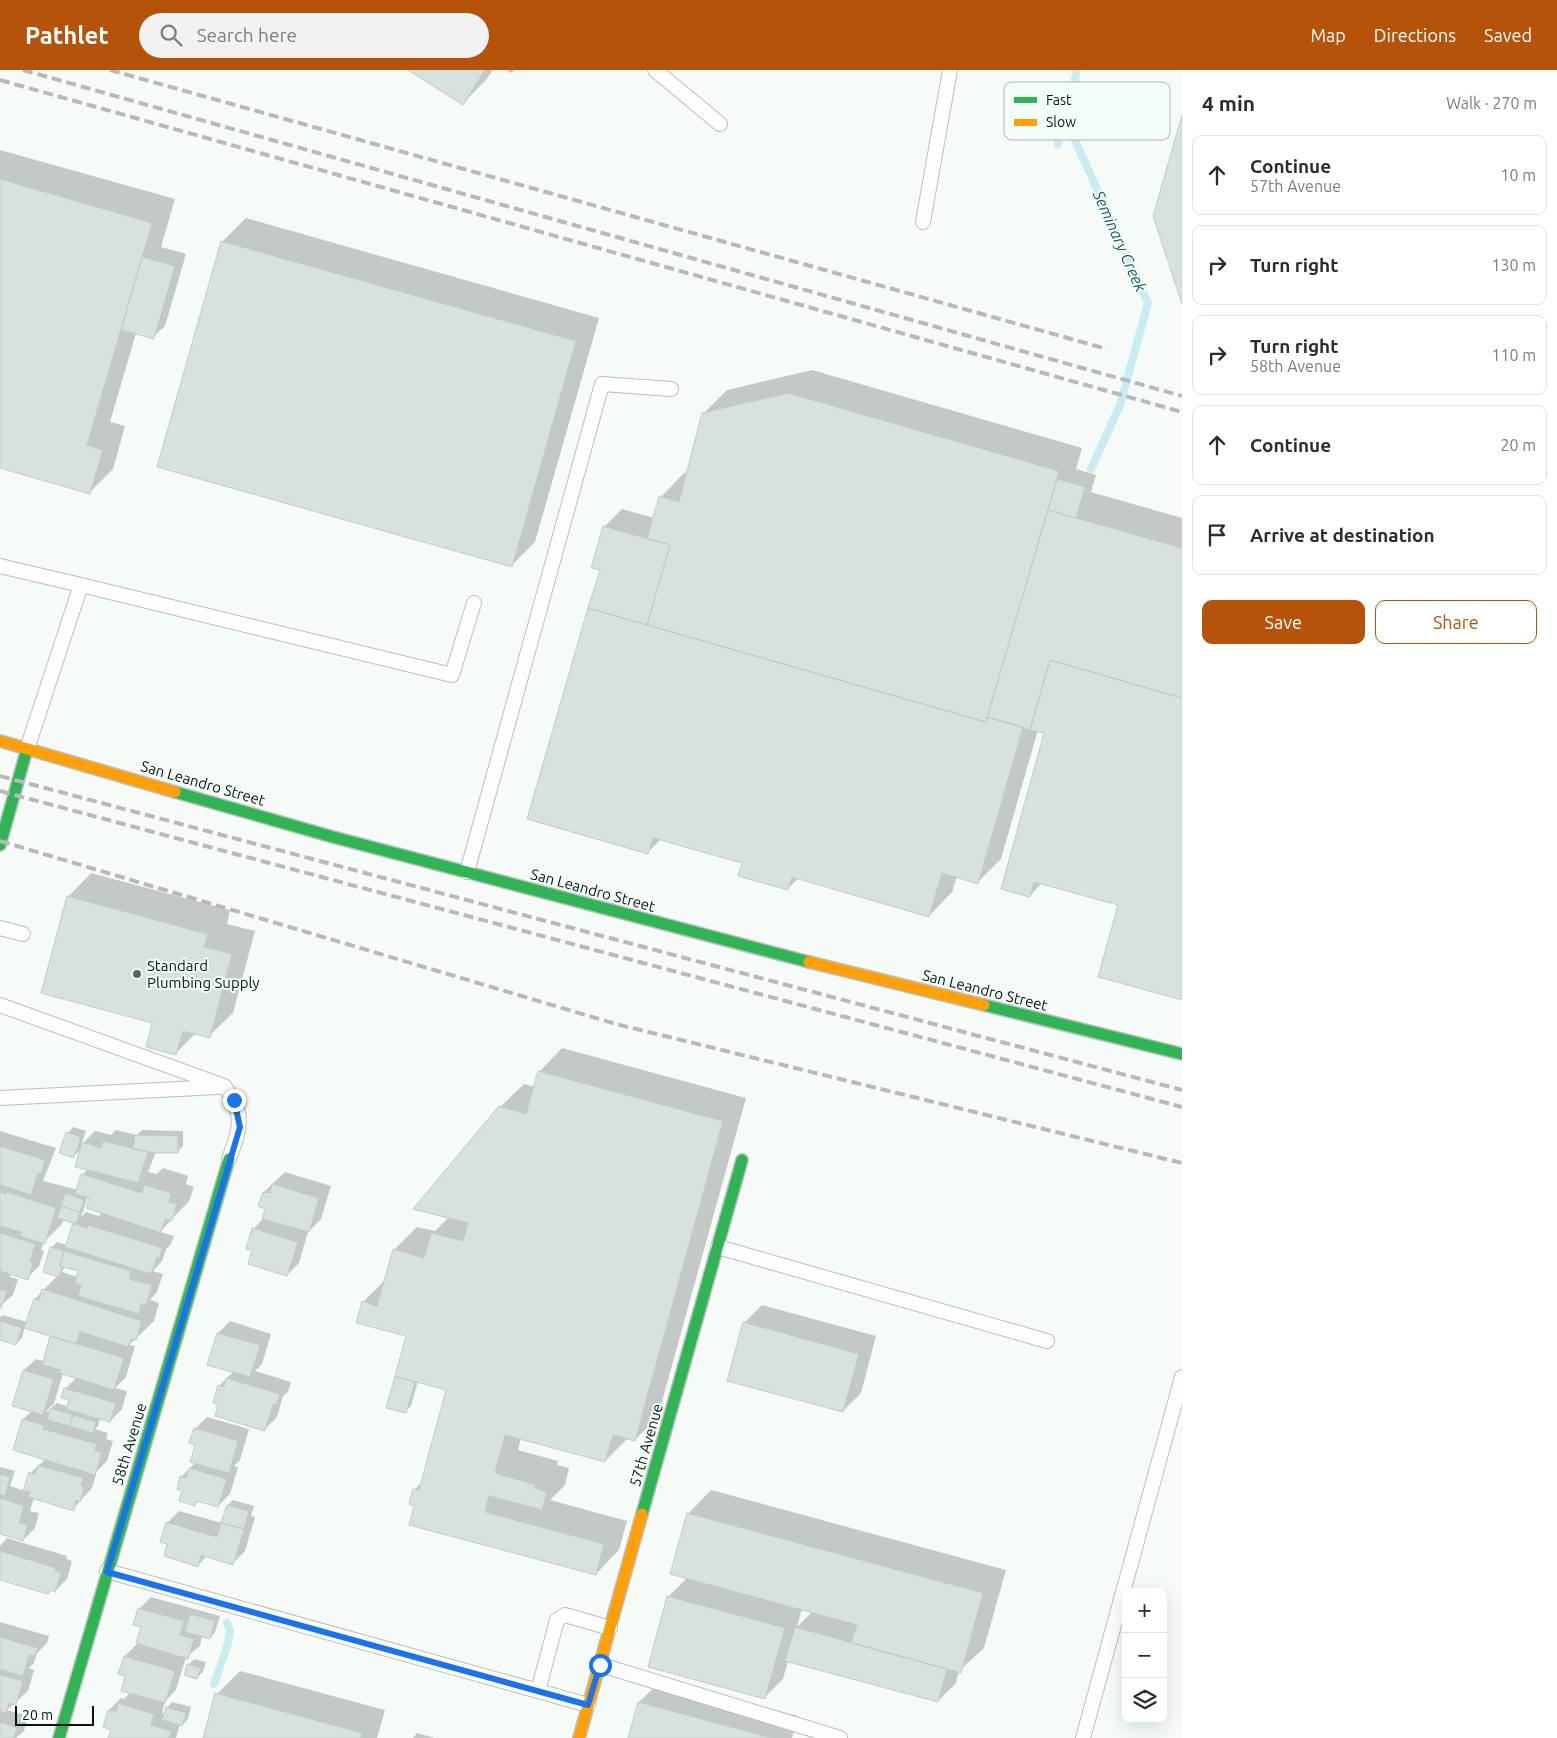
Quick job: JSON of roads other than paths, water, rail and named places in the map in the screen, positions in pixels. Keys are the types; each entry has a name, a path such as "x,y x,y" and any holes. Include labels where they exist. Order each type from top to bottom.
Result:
{"street":[{"name":"San Leandro Street","path":"0,741 333,837 738,944 1182,1054"},
{"path":"0,845 27,748"},
{"name":"58th Avenue","path":"59,1738 230,1159"},
{"name":"57th Avenue","path":"579,1738 742,1160"}],"lane":[{"path":"655,70 720,124"},
{"path":"923,222 950,70"},
{"path":"467,872 602,384 671,389"},
{"path":"0,566 452,675 474,603"},
{"path":"27,748 81,585"},
{"path":"0,928 22,934"},
{"path":"0,1005 224,1086 234,1100 240,1127 230,1159"},
{"path":"0,1098 224,1086"},
{"path":"718,1247 1047,1341"},
{"path":"1082,1738 1182,1377"},
{"path":"107,1572 588,1705"},
{"path":"538,1691 557,1620 564,1615 610,1628"},
{"path":"600,1665 840,1738"}],"waterway":[{"name":"Seminary Creek","path":"1074,82 1077,70"},
{"path":"1058,144 1059,140"},
{"name":"Seminary Creek","path":"1075,140 1148,303 1120,405 1091,469"},
{"path":"214,1684 227,1647 230,1631 227,1623"}],"railway":[{"path":"23,70 1182,396"},
{"path":"110,70 1107,349"},
{"path":"0,80 1182,412"},
{"path":"0,776 1182,1090"},
{"path":"0,791 1182,1107"},
{"path":"0,841 616,1024 1182,1163"}],"place":[{"name":"Standard Plumbing Supply","path":"137,974"}]}
